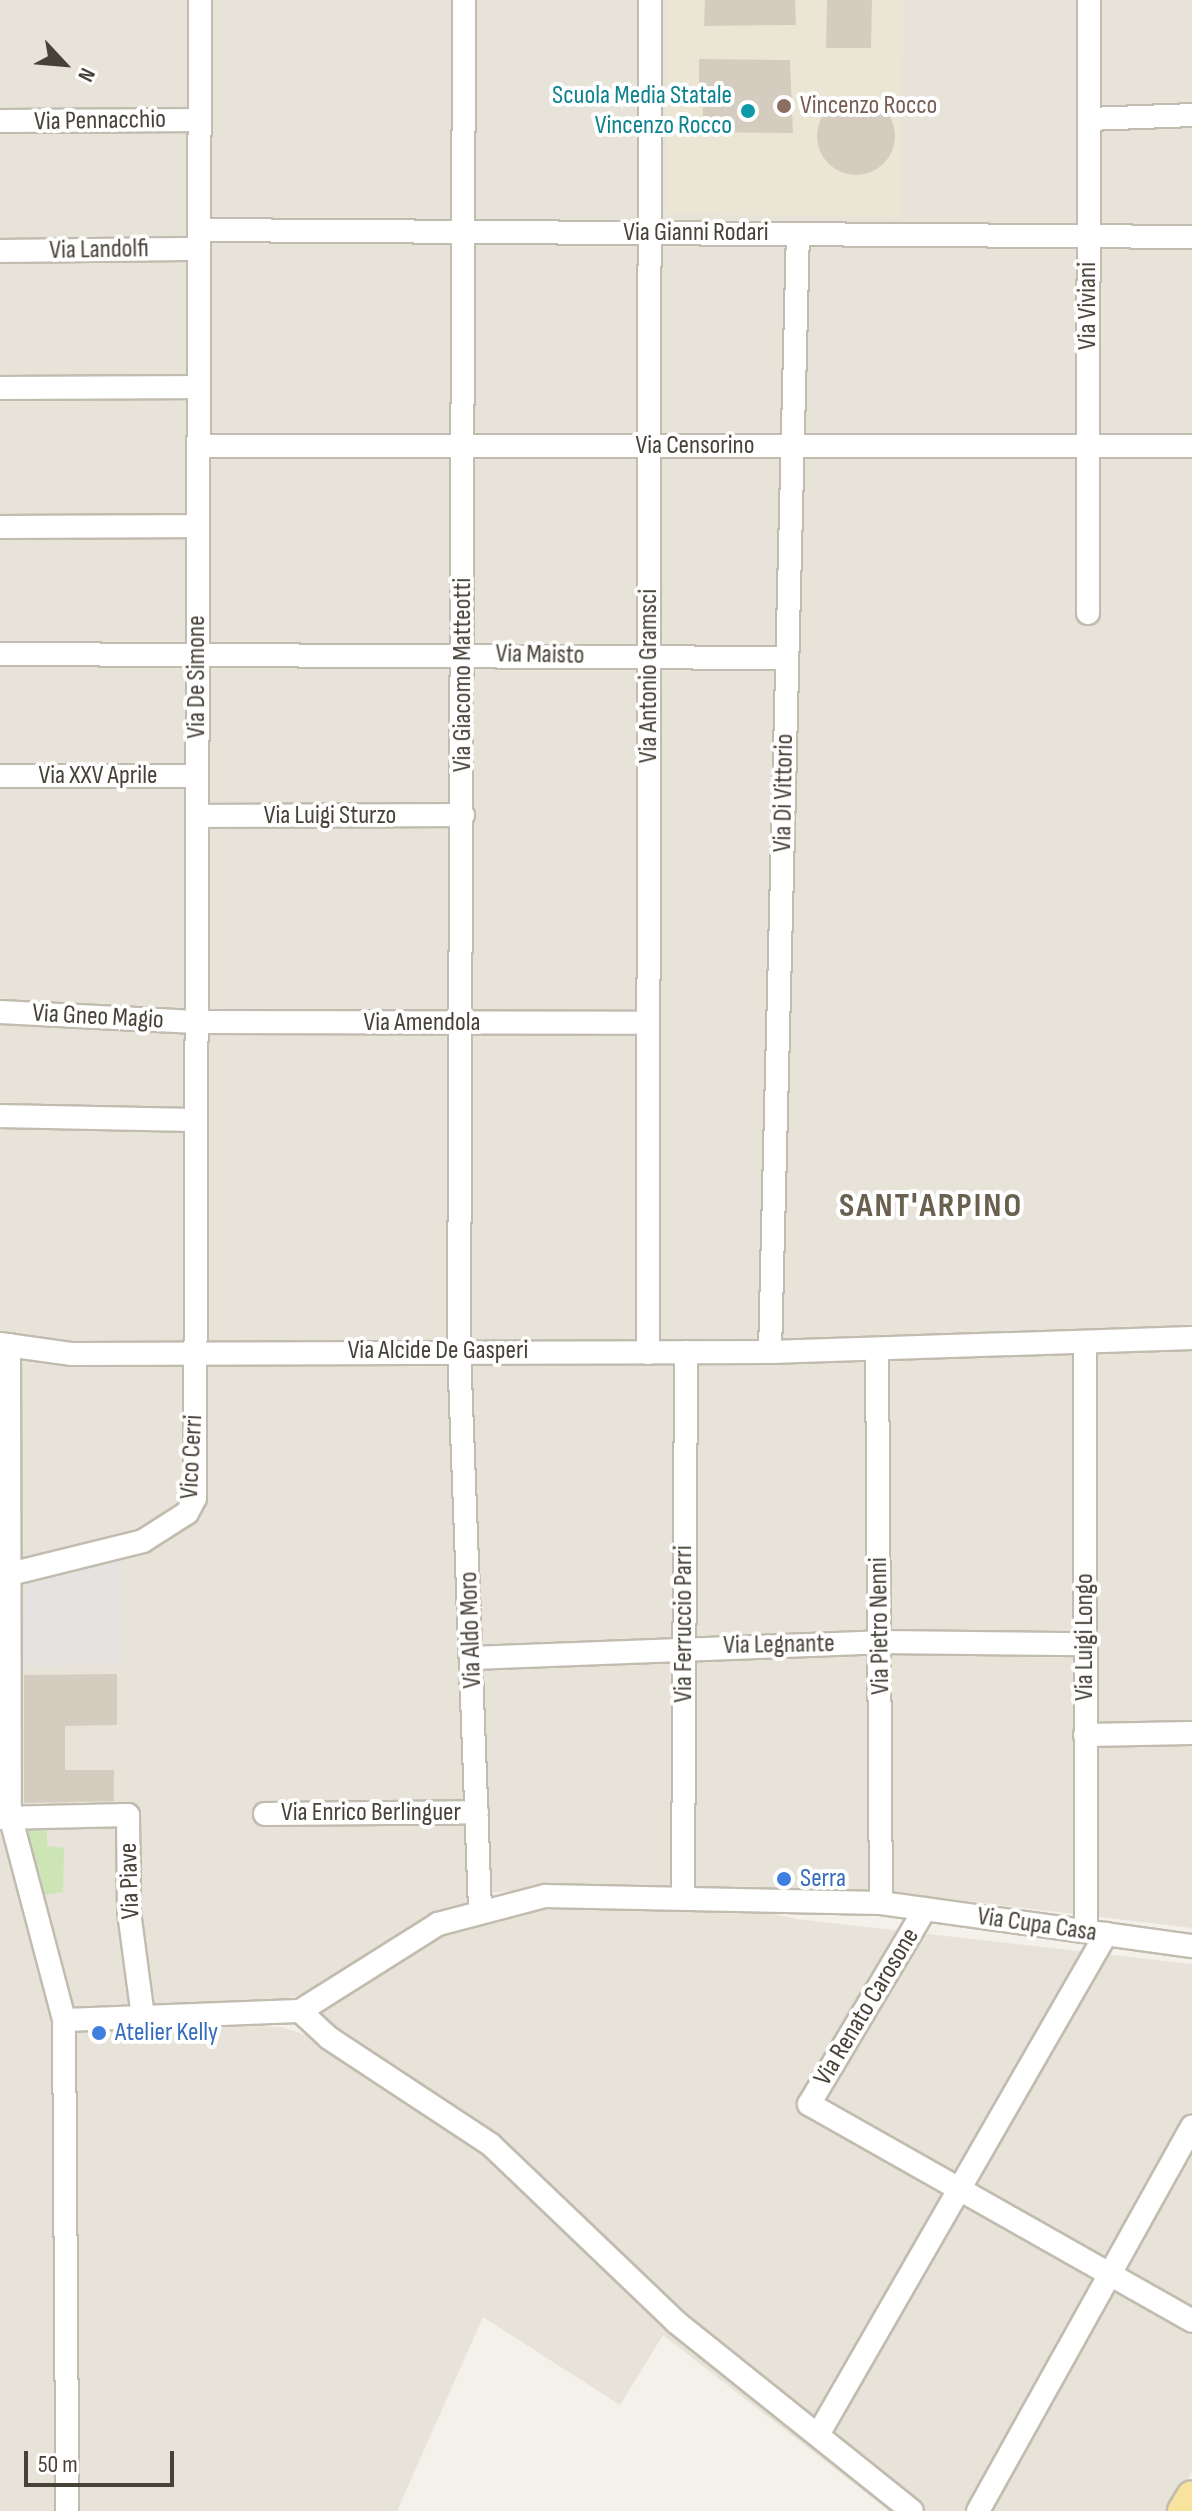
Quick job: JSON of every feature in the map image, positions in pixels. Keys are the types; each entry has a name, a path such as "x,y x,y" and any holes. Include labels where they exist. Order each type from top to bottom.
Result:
{"main road":[{"path":"1183,2511 1192,2496"}],"street":[{"name":"Via De Simone","path":"194,1354 200,0"},
{"name":"Via Giacomo Matteotti","path":"459,1350 463,1023 464,0"},
{"name":"Via Antonio Gramsci","path":"648,1353 650,0"},
{"name":"Via Viviani","path":"1088,613 1089,0"},
{"path":"1089,119 1192,115"},
{"name":"Via Pennacchio","path":"0,121 199,120"},
{"name":"Via Gianni Rodari","path":"199,240 464,232 1088,233 1192,237"},
{"name":"Via Di Vittorio","path":"770,1352 798,234"},
{"name":"Via Landolfi","path":"0,251 199,240"},
{"path":"0,388 198,387"},
{"name":"Via Censorino","path":"198,446 1192,446"},
{"path":"0,527 198,526"},
{"name":"Via Maisto","path":"0,654 197,651 787,658"},
{"name":"Via XXV Aprile","path":"0,776 197,776"},
{"name":"Via Luigi Sturzo","path":"197,816 463,815"},
{"name":"Via Gneo Magio","path":"0,1012 196,1022"},
{"name":"Via Amendola","path":"196,1022 648,1023"},
{"path":"0,1116 195,1120"},
{"name":"Via Alcide De Gasperi","path":"4,1344 72,1354 459,1350 648,1353 1192,1338"},
{"name":"Via Luigi Longo","path":"1085,1343 1085,1735 1096,1933"},
{"path":"4,1344 10,1574 3,1700 5,1816 64,2020 65,2501 50,2511"},
{"name":"Via Pietro Nenni","path":"877,1349 881,1903"},
{"name":"Via Aldo Moro","path":"459,1350 480,1910"},
{"name":"Via Ferruccio Parri","path":"683,1895 686,1352"},
{"name":"Vico Cerri","path":"10,1574 125,1548 192,1508 194,1354"},
{"name":"Via Legnante","path":"472,1658 684,1647 881,1642 1085,1644"},
{"path":"1085,1735 1192,1733"},
{"name":"Via Enrico Berlinguer","path":"265,1814 477,1812"},
{"name":"Via Piave","path":"5,1816 128,1815 129,1912 143,2017"},
{"name":"Via Cupa Casa","path":"300,2011 438,1924 480,1910 545,1896 683,1895 881,1903 1192,1946"},
{"name":"Via Renato Carosone","path":"925,1909 809,2104 959,2189"},
{"path":"819,2433 959,2189 1096,1933"},
{"path":"64,2020 300,2011 329,2038 491,2145 676,2322 819,2433 912,2511"},
{"path":"978,2511 1192,2127"},
{"path":"959,2189 1192,2321"}],"shaded area":[{"path":"0,0 1192,0 1192,1928 865,1889 545,1887 492,1893 419,1926 315,1992 241,2008 72,2013 17,1799 0,1694"},
{"name":"Vincenzo Rocco","path":"666,0 903,0 900,218 666,213"},
{"path":"123,1558 120,1663 22,1667 24,1582"},
{"path":"0,1831 51,2001 54,2032 148,2022 282,2027 321,2040 323,2006 385,1963 481,1919 539,1906 743,1907 797,1919 1192,1964 1192,2472 1170,2511 889,2511 663,2335 620,2405 483,2317 397,2511 0,2511"}],"green space":[{"path":"47,1821 47,1846 64,1848 63,1892 34,1896 14,1822"}],"building":[{"path":"705,0 795,0 796,25 704,26"},
{"path":"827,0 872,0 871,48 826,48"},
{"name":"Scuola Media Statale Vincenzo Rocco","path":"699,59 790,60 793,133 702,132 704,88 699,89"},
{"path":"848,97 864,97 878,103 889,114 895,136 889,158 878,169 864,175 848,175 834,169 823,158 817,144 817,128 823,114 834,103"},
{"path":"117,1674 117,1725 65,1726 65,1770 114,1770 114,1801 24,1803 24,1675"}],"place":[{"name":"Vincenzo Rocco","path":"784,106"},
{"name":"Scuola Media Statale Vincenzo Rocco","path":"748,111"},
{"name":"Serra","path":"784,1879"},
{"name":"Atelier Kelly","path":"99,2033"}],"district":[{"name":"SANT'ARPINO","path":"931,1206"}]}
